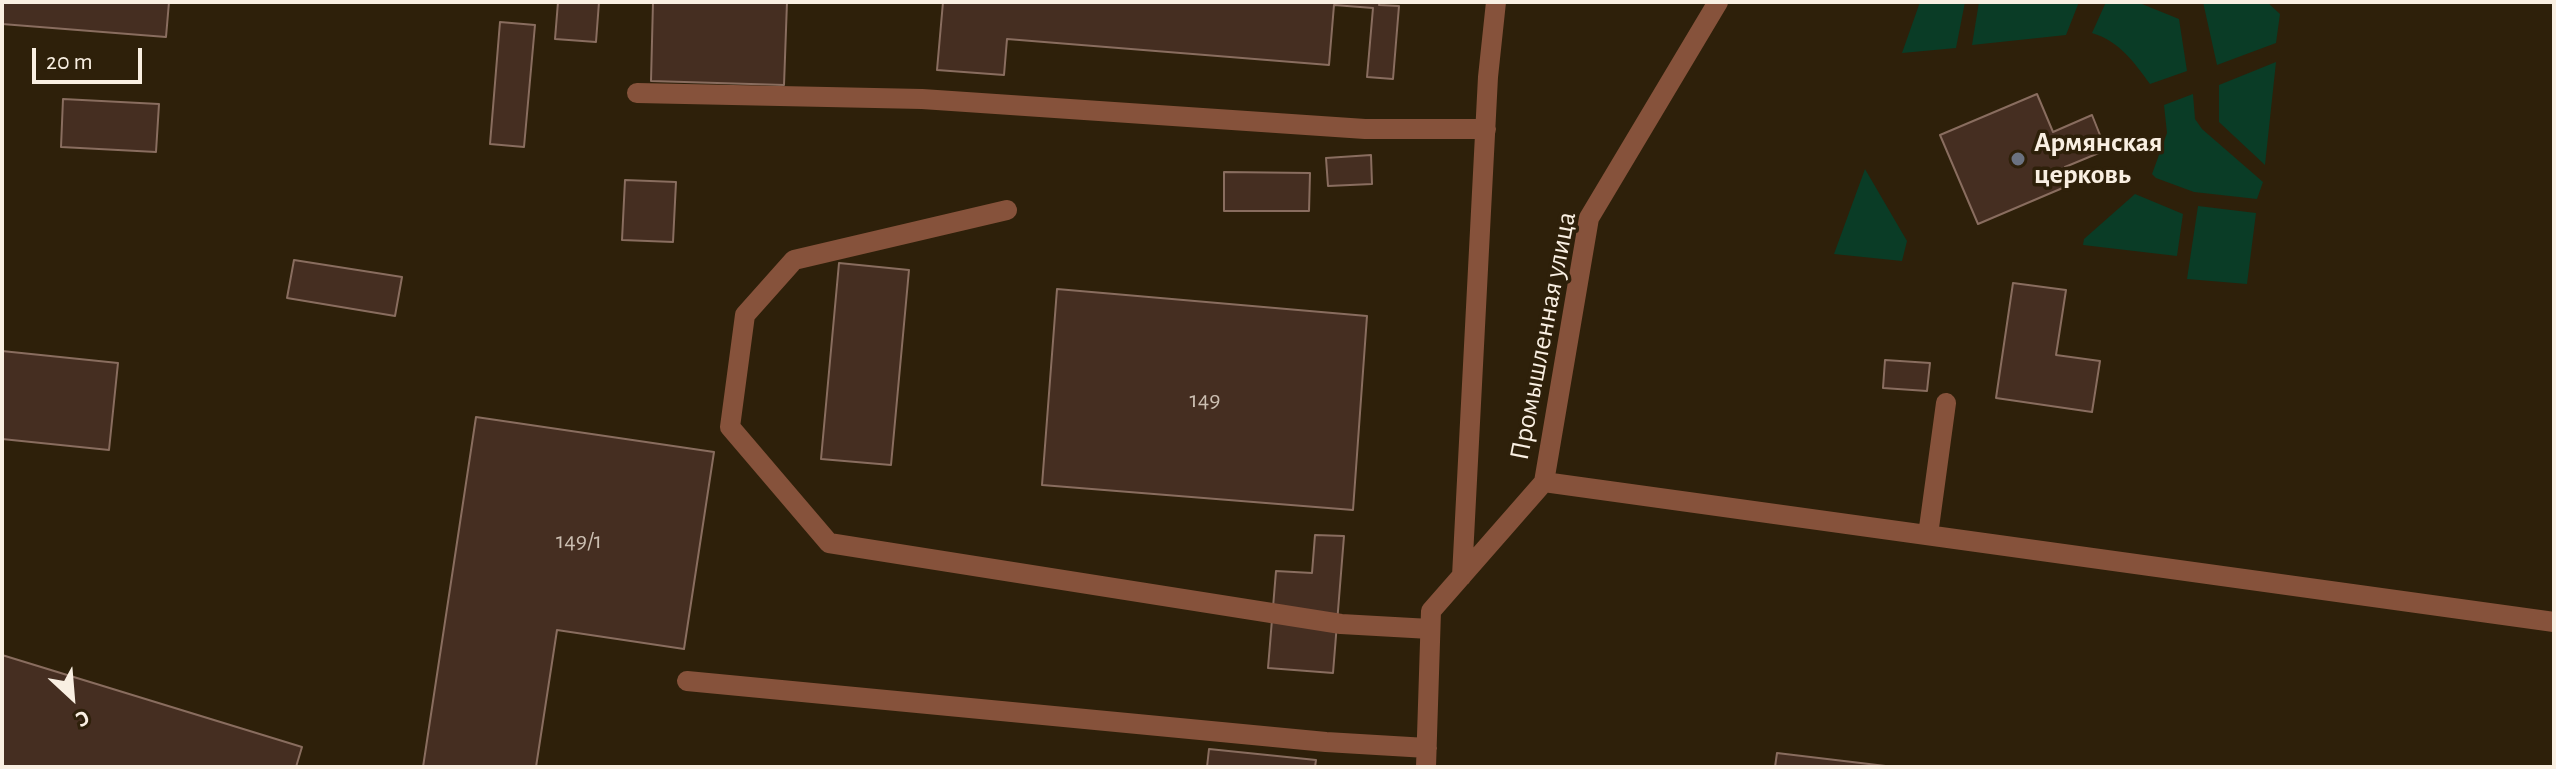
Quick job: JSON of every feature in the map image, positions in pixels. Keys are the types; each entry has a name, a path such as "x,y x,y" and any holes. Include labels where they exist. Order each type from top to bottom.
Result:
{"street":[{"path":"1462,576 1486,129 1496,2"},
{"name":"Промышленная улица","path":"1426,758 1431,611 1544,482 1589,218 1718,2"},
{"path":"637,93 922,99 1365,129 1486,129"},
{"path":"1007,210 794,260 745,315 730,427 829,543 1341,624 1430,629"},
{"path":"1928,535 1946,403"},
{"path":"1544,482 2554,622"},
{"path":"687,681 1310,740 1426,758"}],"green space":[{"path":"1920,2 1965,2 1956,48 1902,53"},
{"path":"1979,2 2079,2 2066,35 1972,45"},
{"path":"2106,2 2137,2 2179,19 2187,71 2150,84 2118,47 2092,33"},
{"path":"2203,2 2267,2 2280,14 2276,43 2217,65"},
{"path":"2276,62 2265,165 2219,122 2219,85"},
{"path":"2193,94 2195,119 2202,129 2263,182 2257,199 2194,192 2152,174 2167,133 2164,105"},
{"path":"1865,169 1907,241 1902,261 1834,254"},
{"path":"2135,194 2183,214 2177,256 2083,245 2084,239"},
{"path":"2198,206 2256,213 2247,284 2187,279"}],"building":[{"path":"2,2 169,2 166,37 2,24"},
{"path":"558,2 599,2 596,42 555,39"},
{"path":"653,2 787,2 784,85 651,81"},
{"path":"943,2 1380,2 1379,5 1399,6 1393,79 1367,77 1373,8 1334,5 1329,65 1007,39 1004,75 937,70"},
{"path":"500,22 535,25 524,147 490,144"},
{"name":"Армянская церковь","path":"2037,94 2053,132 2092,115 2106,150 2065,167 2072,184 1978,224 1940,135"},
{"path":"63,99 159,104 156,152 61,147"},
{"path":"1371,155 1372,184 1328,186 1326,158"},
{"path":"1224,172 1310,173 1309,211 1224,211"},
{"path":"625,180 676,182 673,242 622,240"},
{"path":"294,260 402,277 395,316 287,298"},
{"path":"839,263 909,270 891,465 821,459"},
{"path":"2013,283 2066,290 2056,355 2100,361 2092,412 1996,398"},
{"path":"1057,289 1367,316 1353,510 1042,485"},
{"path":"2,351 118,363 109,450 2,439"},
{"path":"1885,360 1930,363 1927,391 1883,388"},
{"path":"476,417 714,452 684,649 557,630 536,767 423,767"},
{"path":"1315,535 1344,536 1333,673 1268,668 1276,571 1312,573"},
{"path":"2,655 302,747 296,767 2,767"},
{"path":"1209,749 1316,760 1315,767 1207,767"},
{"path":"1777,753 1894,767 1775,767"}],"place":[{"name":"Армянская церковь","path":"2018,159"}]}
